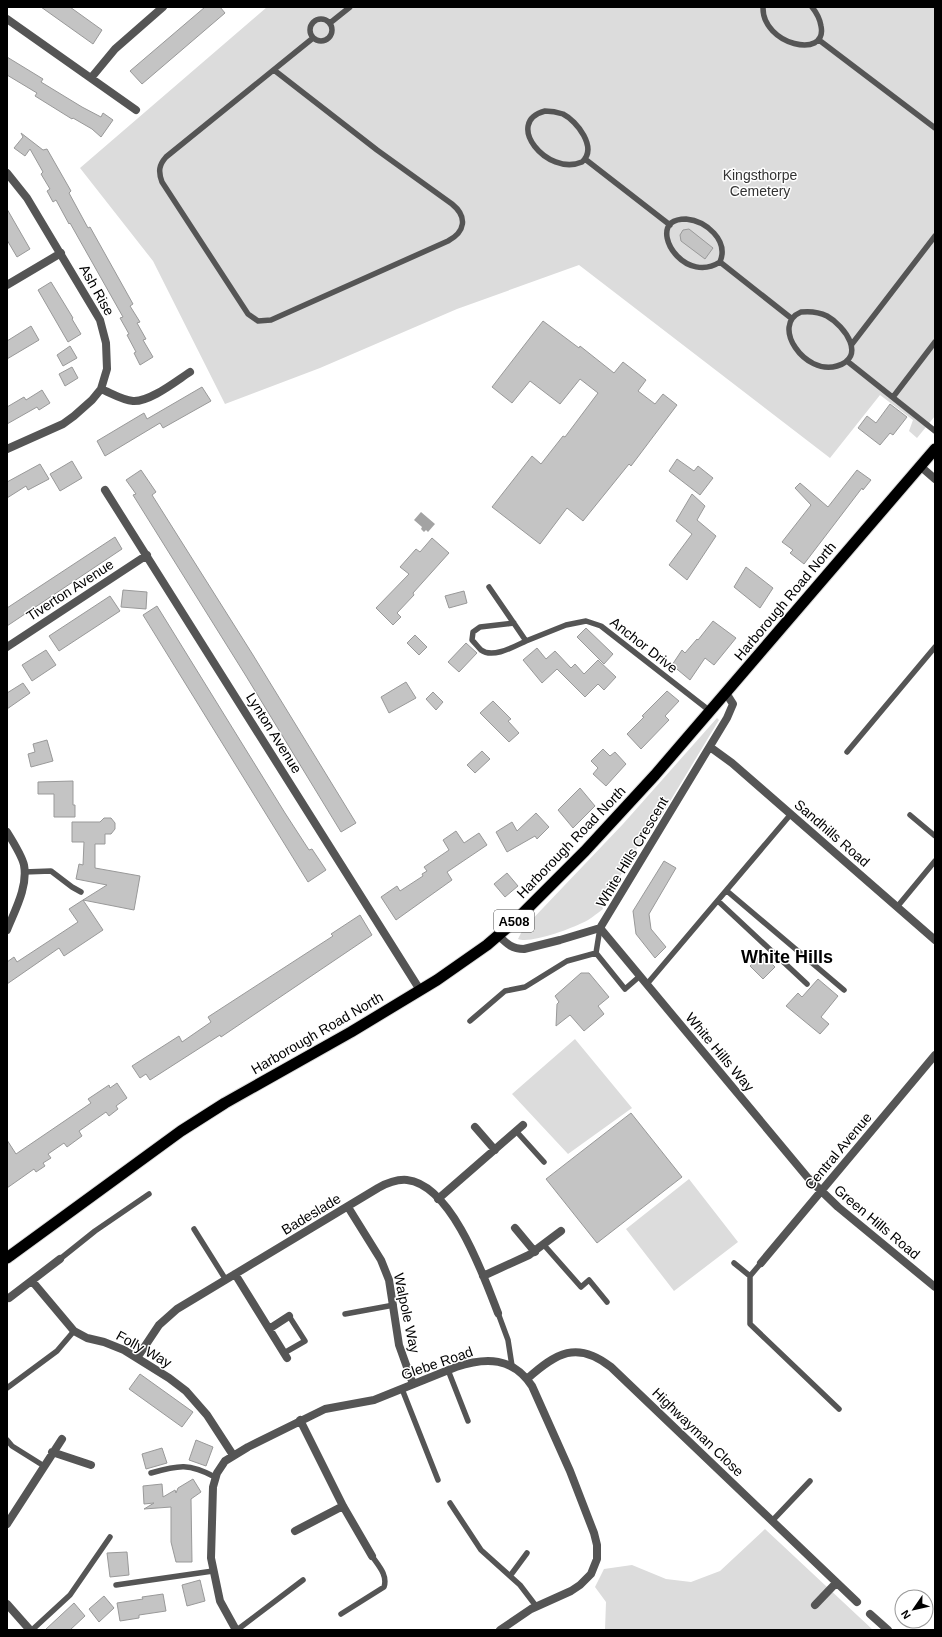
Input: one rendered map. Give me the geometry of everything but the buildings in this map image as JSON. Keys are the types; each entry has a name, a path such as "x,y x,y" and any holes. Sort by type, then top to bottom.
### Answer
{"highway":[{"name":"A508","path":"920,466 935,449"},
{"name":"Harborough Road North","path":"7,1258 194,1122 420,990 452,970 498,935 530,907 585,851 711,712 920,466"}],"street":[{"path":"92,78 115,49 163,7"},
{"path":"7,19 136,110"},
{"name":"Ash Rise","path":"7,173 27,198 100,320 106,343 107,369 101,389 83,409 63,424 7,449"},
{"path":"7,285 61,253"},
{"path":"101,389 122,399 133,401 142,400 190,372"},
{"path":"920,466 935,479"},
{"name":"Lynton Avenue","path":"105,490 420,990"},
{"name":"Tiverton Avenue","path":"7,647 146,555"},
{"name":"White Hills Crescent","path":"498,935 509,946 524,949 600,928 710,747 732,707 731,699 726,693"},
{"name":"Sandhills Road","path":"710,747 732,763 935,940"},
{"path":"7,832 24,864 24,886 7,930"},
{"name":"White Hills Way","path":"600,928 821,1192"},
{"name":"Central Avenue","path":"761,1263 935,1056"},
{"path":"438,1199 523,1125"},
{"path":"475,1127 495,1150"},
{"name":"Badeslade","path":"137,1358 154,1331 166,1318 183,1306 378,1188 396,1181 408,1180 419,1184 438,1199 464,1234 498,1313"},
{"name":"Green Hills Road","path":"821,1192 935,1287"},
{"name":"Walpole Way","path":"348,1207 381,1260 389,1280 400,1345 413,1384"},
{"path":"515,1228 535,1252"},
{"path":"483,1276 513,1264 535,1252 561,1231"},
{"path":"8,1299 60,1259"},
{"path":"236,1274 285,1356"},
{"name":"Folly Way","path":"32,1281 74,1331 87,1338 116,1347 137,1358 178,1384 198,1403 233,1455"},
{"path":"269,1329 290,1316"},
{"name":"Highwayman Close","path":"527,1379 549,1360 561,1355 581,1353 588,1354 602,1360 617,1372 857,1602"},
{"name":"Glebe Road","path":"236,1630 220,1601 213,1571 211,1552 212,1498 215,1478 222,1466 233,1455 300,1420 333,1407 374,1400 469,1362 493,1361 512,1366 527,1379 536,1394 584,1506 594,1533 598,1552 593,1569 584,1582 571,1591 536,1606 500,1630"},
{"path":"300,1420 343,1506 372,1556"},
{"path":"7,1524 52,1452 62,1439"},
{"path":"52,1452 90,1465"},
{"path":"295,1531 343,1506"},
{"path":"815,1605 836,1583"},
{"path":"7,1604 31,1630"},
{"path":"870,1614 888,1630"}],"lane":[{"path":"330,23 350,7"},
{"path":"763,7 764,16 771,30 783,39 800,45 808,45 819,40 822,34 821,24 812,7"},
{"path":"319,19 327,20 333,29 329,39 319,41 313,38 310,30 313,23 319,19"},
{"path":"274,70 377,150 452,204 460,212 463,222 460,233 448,241 271,320 258,321 248,314 162,182 159,169 161,162 166,157 313,38"},
{"path":"819,40 935,128"},
{"path":"550,111 563,114 574,121 584,135 587,146 585,159 579,163 571,165 554,162 544,156 535,148 529,136 528,128 531,119 538,113 550,111"},
{"path":"585,159 670,225"},
{"path":"686,219 696,221 708,228 719,239 722,246 723,252 720,262 708,268 695,268 682,260 676,255 670,245 667,233 670,225 676,220 686,219"},
{"path":"852,344 845,331 828,316 816,312 805,312 795,314 791,318 790,340 797,351 812,364 824,368 837,366 847,361 850,356 852,344 935,236"},
{"path":"720,262 791,318"},
{"path":"893,397 935,342"},
{"path":"847,361 935,431"},
{"path":"489,587 526,641"},
{"name":"Anchor Drive","path":"514,623 480,627 473,632 472,640 481,650 493,653 566,625 586,621 600,626 711,712"},
{"path":"847,752 935,646"},
{"path":"647,984 727,892 791,814"},
{"path":"910,815 935,836"},
{"path":"897,907 935,861"},
{"path":"24,872 51,871 81,892"},
{"path":"727,892 844,990"},
{"path":"718,901 807,984"},
{"path":"600,928 596,953 625,989 640,976"},
{"path":"470,1021 505,991 525,987 567,961 596,953"},
{"path":"516,1131 544,1162"},
{"path":"60,1259 95,1231 149,1194"},
{"path":"194,1229 226,1280"},
{"path":"544,1245 581,1287 589,1280 607,1302"},
{"path":"761,1263 750,1276 750,1324 840,1409"},
{"path":"734,1264 750,1276"},
{"path":"346,1314 394,1306"},
{"path":"498,1313 508,1340 512,1366"},
{"path":"285,1356 304,1341 290,1316"},
{"path":"7,1388 57,1351 74,1331"},
{"path":"448,1370 468,1421"},
{"path":"402,1389 438,1480"},
{"path":"7,1440 12,1446 44,1466"},
{"path":"151,1473 168,1468 186,1466 196,1468 215,1478"},
{"path":"772,1521 810,1481"},
{"path":"450,1503 481,1550 520,1585 536,1606"},
{"path":"31,1630 70,1595 110,1537"},
{"path":"510,1576 527,1553"},
{"path":"341,1614 384,1587 386,1582 385,1576 372,1556"},
{"path":"116,1585 213,1571"},
{"path":"236,1630 303,1580"}],"green space":[{"name":"Kingsthorpe Cemetery","path":"267,7 935,7 935,416 917,438 909,431 913,420 880,395 830,458 579,265 457,309 320,368 225,404 153,261 80,168"},
{"path":"717,718 719,720 660,818 653,822 602,906 603,909 585,922 560,932 540,938 524,940 518,939 523,929 623,824"},
{"path":"575,1039 632,1108 568,1154 512,1094"},
{"path":"689,1179 738,1242 674,1291 626,1229"},
{"path":"765,1529 873,1630 605,1630 606,1602 595,1587 604,1569 632,1565 666,1579 691,1582 720,1571"}],"shaded area":[{"path":"421,512 435,524 428,532 426,530 424,532 421,529 422,527 414,520"}],"district":[{"name":"White Hills","path":"787,957"}]}
